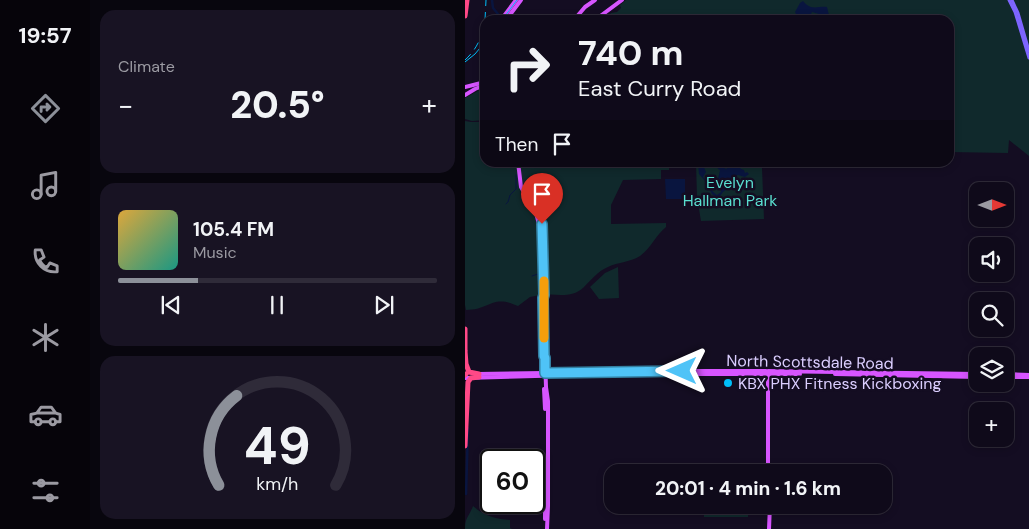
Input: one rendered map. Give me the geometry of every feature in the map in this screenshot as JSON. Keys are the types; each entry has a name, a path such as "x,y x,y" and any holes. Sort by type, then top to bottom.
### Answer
{"highway":[{"path":"465,16 467,0"},
{"path":"465,329 465,376 467,390"},
{"path":"466,364 469,373 479,376"},
{"path":"465,446 469,380 479,376"}],"main road":[{"path":"505,15 516,0"},
{"path":"510,15 521,0"},
{"path":"578,15 595,0"},
{"path":"602,15 622,0"},
{"path":"1011,0 1017,10 1029,52"},
{"path":"1011,0 1029,58"},
{"path":"465,87 480,84"},
{"path":"465,95 480,86"},
{"path":"520,167 525,189 538,212 542,224 546,529"},
{"name":"North Scottsdale Road","path":"465,376 643,373 650,371 969,375"},
{"path":"769,372 769,464"},
{"name":"North Scottsdale Road","path":"488,376 500,374 551,376 620,373"},
{"path":"544,375 548,401"},
{"path":"546,529 548,378 551,376"},
{"path":"1014,376 1029,376"},
{"path":"769,514 769,529"}],"green space":[{"path":"626,0 1029,0 1029,156 1009,140 1008,153 954,152 954,15 609,15 617,12 621,8 620,5"},
{"path":"480,90 480,120 465,119 465,98"},
{"path":"465,121 480,122 480,167 669,167 669,170 661,170 661,179 623,180 611,205 611,224 666,223 666,227 640,256 604,269 579,291 574,293 563,295 540,294 530,297 518,306 496,302 481,308 466,310"},
{"name":"Evelyn Hallman Park","path":"696,167 762,168 764,219 701,221 697,197"},
{"path":"618,267 619,298 599,299 590,287 605,273"},
{"path":"473,506 480,511 480,514 510,520 510,528 512,529 465,529 466,519"},
{"path":"704,514 748,514 748,517 704,517"}],"water":[{"path":"803,1 811,7 827,7 829,15 812,12 812,15 798,15 795,12"},
{"path":"698,167 704,167 706,172 703,177 717,195 721,192 718,179 720,170 718,167 726,169 729,167 740,167 745,173 749,174 745,177 736,176 730,187 717,197 712,194 706,182 699,174"},
{"path":"665,179 685,179 685,199 666,199"}],"waterway":[{"path":"492,0 493,8 498,14"},
{"path":"506,204 510,195 516,189 516,175"},
{"path":"532,276 538,274"},
{"path":"466,494 468,428"}],"tram line":[{"path":"506,15 517,0"},
{"path":"465,62 480,48"}],"railway":[{"path":"485,15 486,0"},
{"path":"465,60 473,52 480,37"}],"slow traffic":[{"path":"544,281 544,338"}],"place":[{"name":"KBX PHX Fitness Kickboxing","path":"728,383"}],"route":[{"path":"542,224 545,373 682,371"}]}
